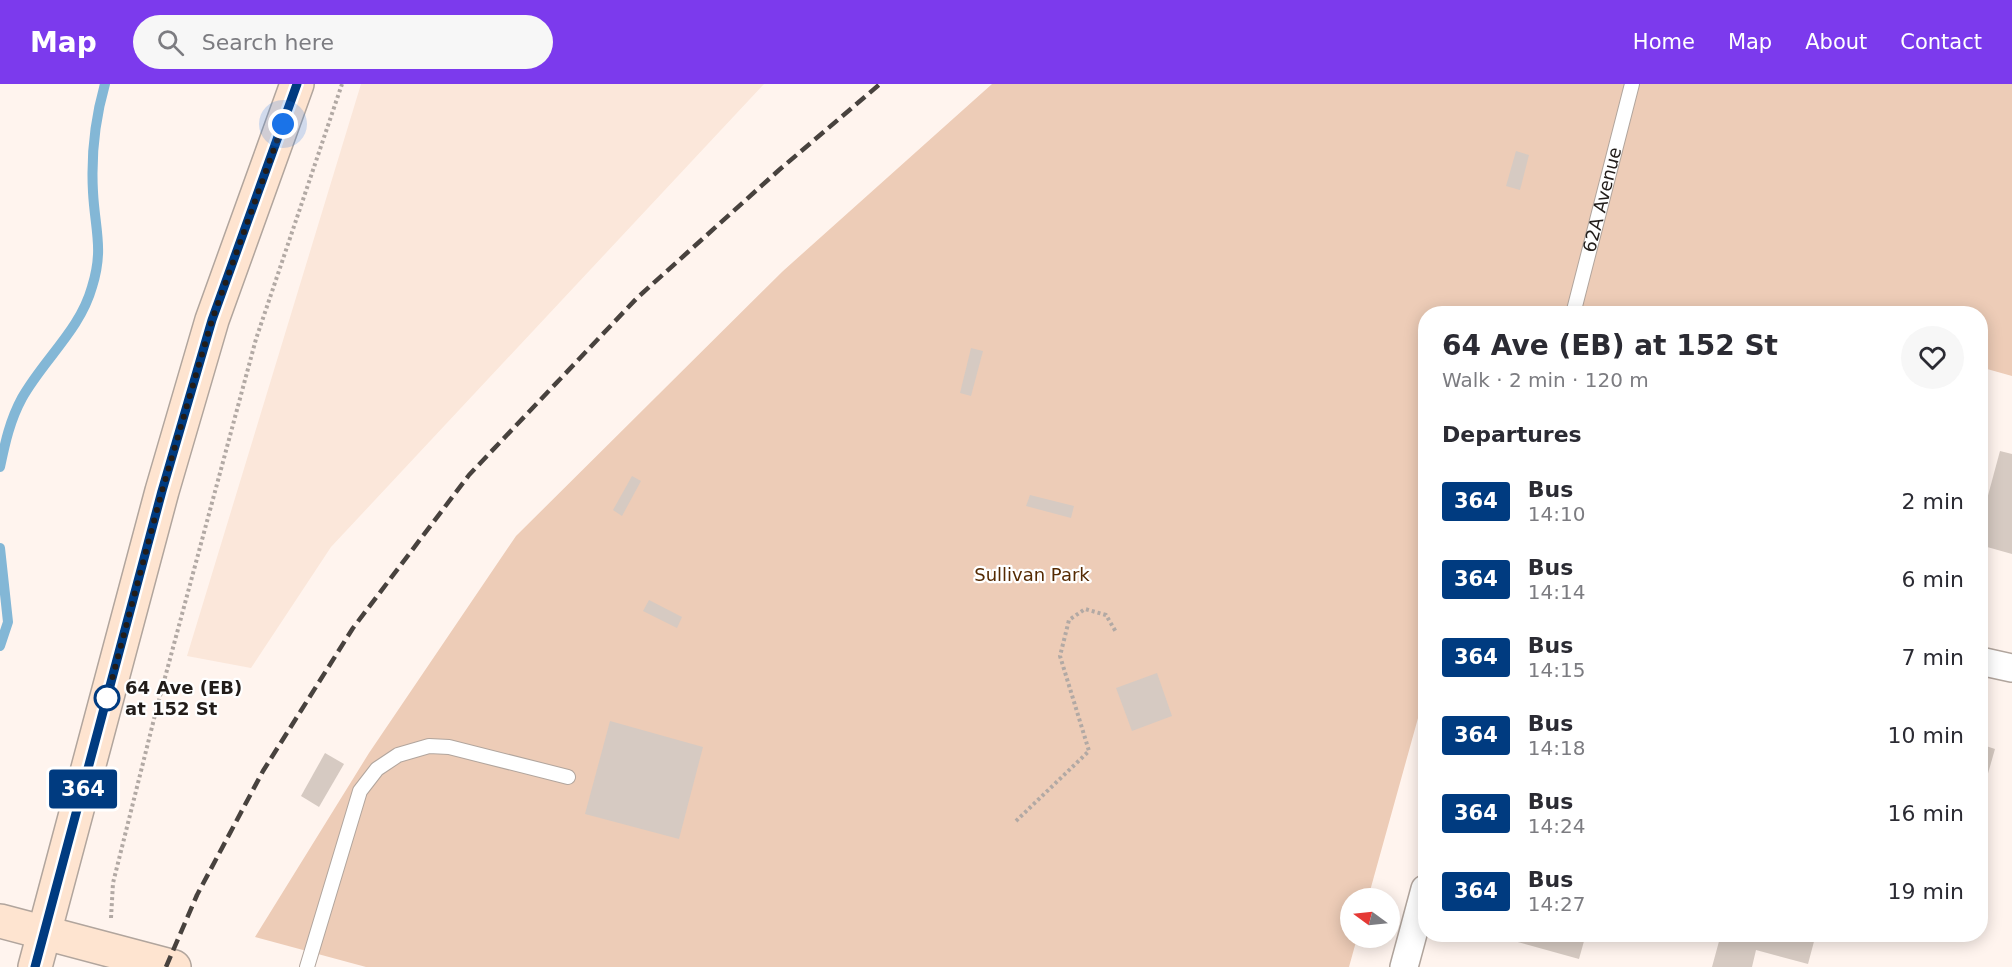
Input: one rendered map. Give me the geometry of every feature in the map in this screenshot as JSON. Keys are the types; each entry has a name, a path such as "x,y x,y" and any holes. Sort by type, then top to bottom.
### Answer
{"main road":[{"path":"35,967 162,491 212,320 297,84"},
{"path":"0,921 174,967"}],"street":[{"path":"1988,663 2012,668"},
{"path":"1404,967 1418,915"}],"lane":[{"name":"62A Avenue","path":"1575,306 1632,84"},
{"path":"307,967 360,791 377,769 398,755 429,746 449,747 568,777"}],"path":[{"path":"112,914 113,883 159,700 256,339 342,84"},
{"path":"1016,821 1089,751 1060,656 1069,620 1085,609 1106,615 1116,632"}],"shaded area":[{"path":"361,84 764,84 331,547 251,668 187,656"}],"green space":[{"name":"Sullivan Park","path":"992,84 2012,84 2012,376 1988,369 1988,306 1418,306 1418,718 1371,888 1340,888 1340,948 1354,948 1349,967 366,967 255,937 369,753 516,536 783,271"}],"building":[{"path":"1516,151 1529,155 1520,190 1506,186"},
{"path":"971,348 983,351 971,396 960,393"},
{"path":"2000,451 2012,454 2012,554 1988,547 1988,495"},
{"path":"632,476 641,481 622,516 613,510"},
{"path":"1030,495 1074,506 1071,518 1026,506"},
{"path":"649,600 682,617 677,628 643,611"},
{"path":"1157,673 1172,716 1132,731 1116,688"},
{"path":"610,721 703,747 679,839 585,814"},
{"path":"1988,747 1995,749 1988,774"},
{"path":"325,753 344,764 319,807 301,796"},
{"path":"1517,942 1584,942 1579,959"},
{"path":"1719,942 1814,942 1808,964 1756,950 1752,967 1712,967"}],"waterway":[{"path":"0,467 11,423 18,406 79,317 96,274 98,240 93,192 93,151 96,124 105,84"},
{"path":"0,548 8,622 0,646"}],"railway":[{"path":"166,967 197,895 263,771 353,628 469,475 637,298 779,170 880,84"}],"bus line":[{"name":"364","path":"35,967 162,491 212,320 297,84"}],"place":[{"name":"64 Ave (EB) at 152 St","path":"107,698"}],"route":[{"path":"107,698 162,491 212,320 283,124"}]}
